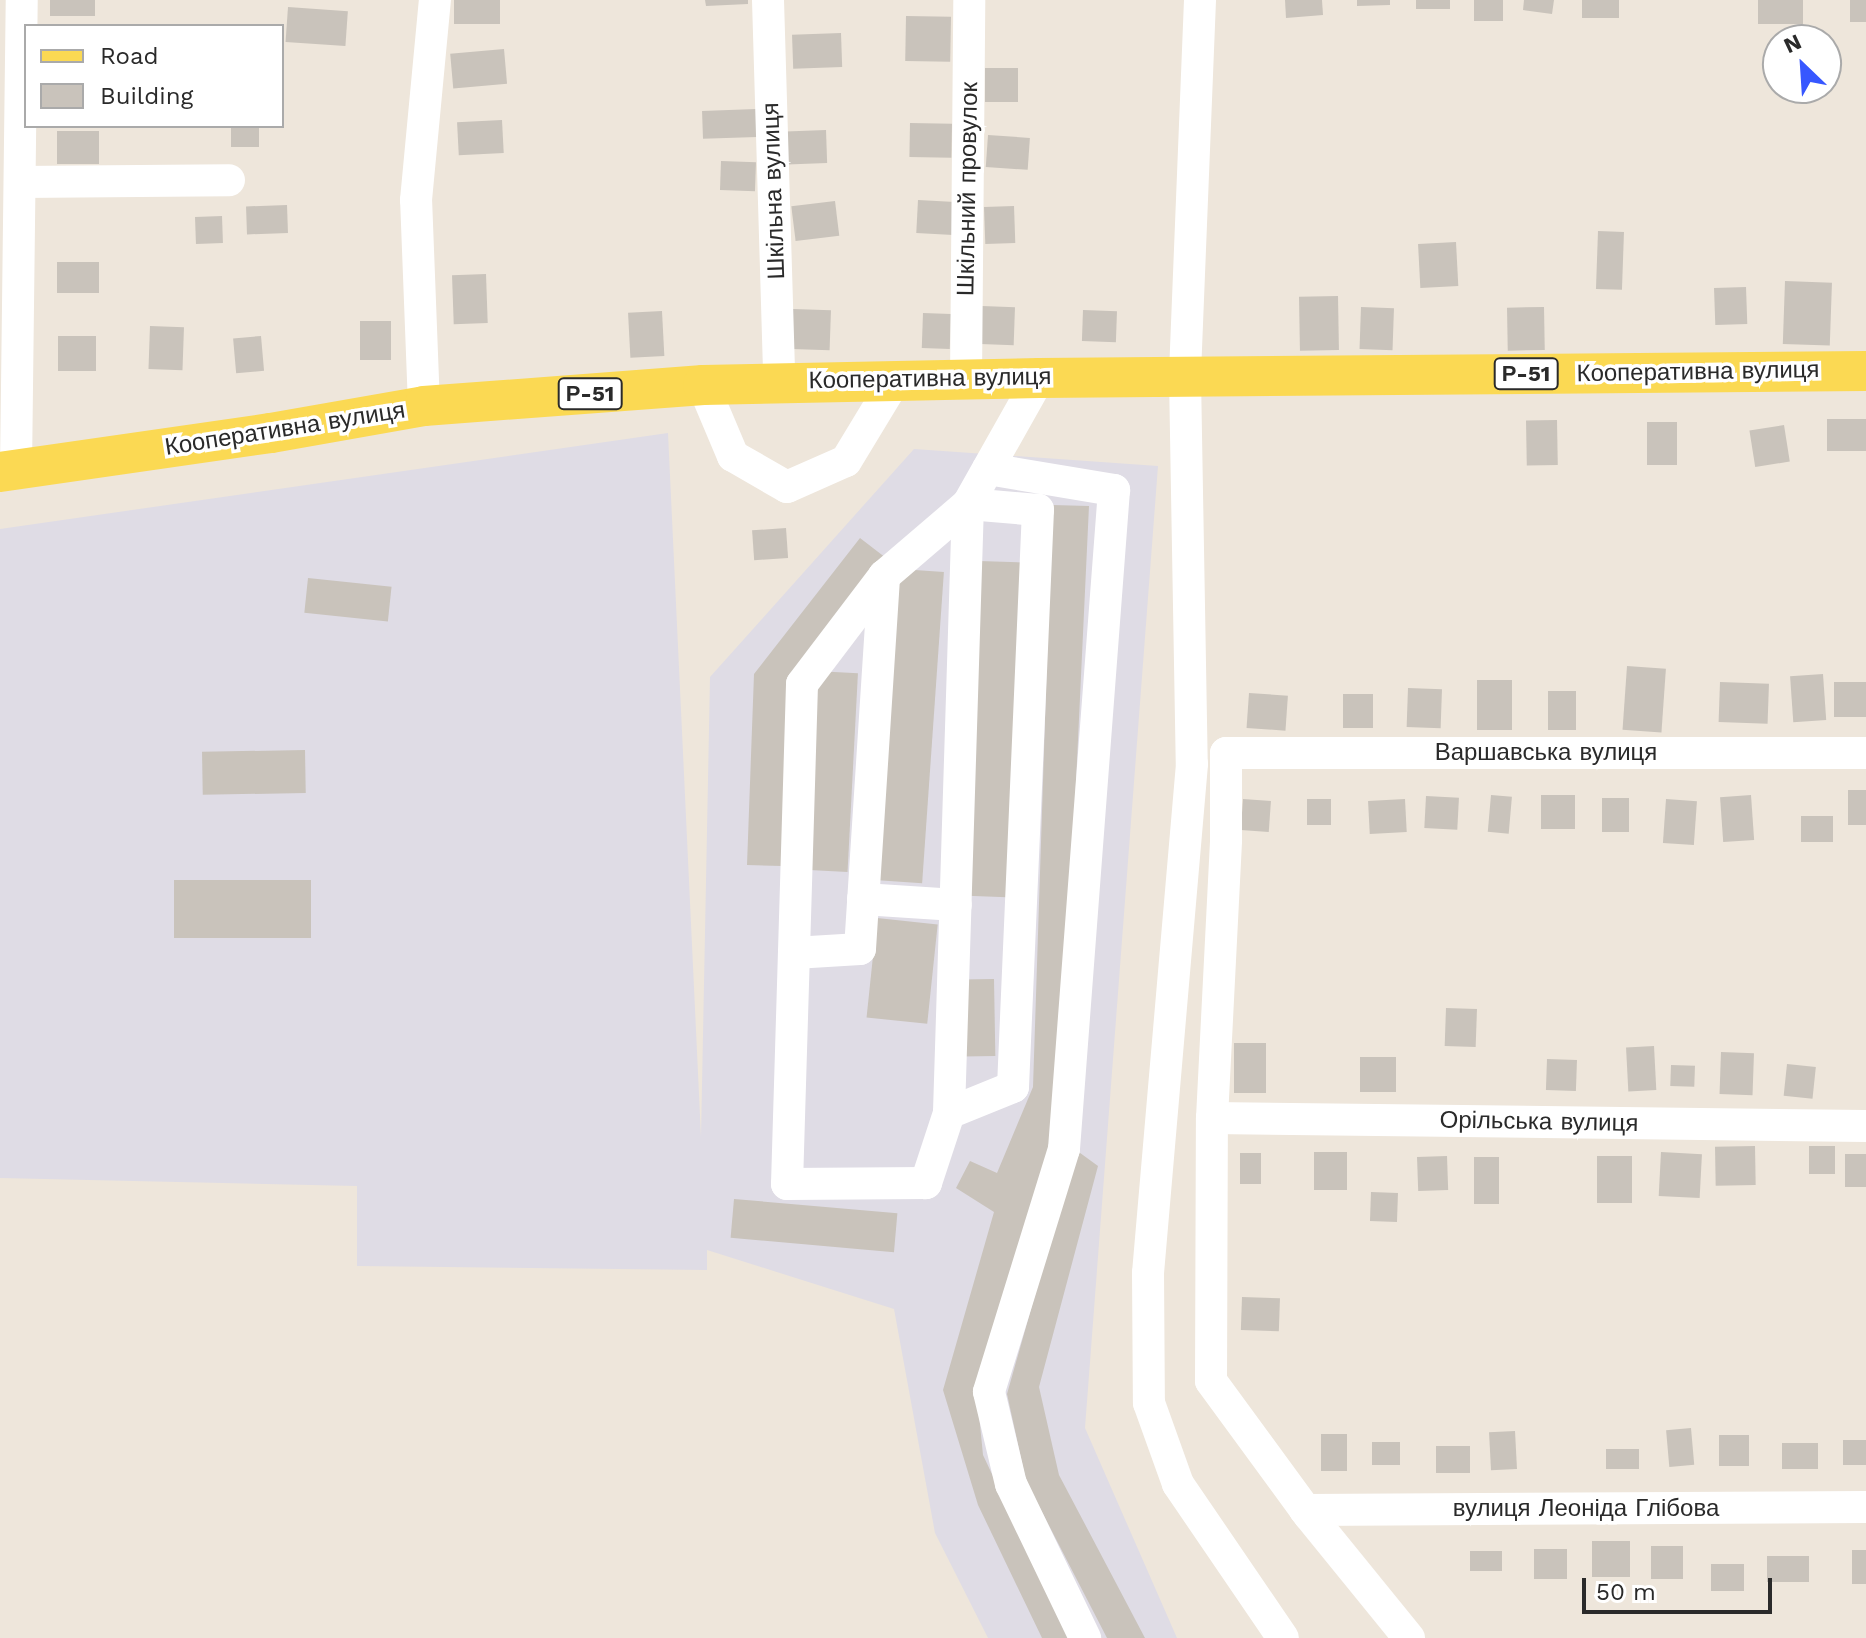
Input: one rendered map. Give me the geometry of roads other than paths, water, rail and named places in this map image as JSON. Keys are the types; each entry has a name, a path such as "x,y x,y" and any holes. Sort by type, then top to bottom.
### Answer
{"main road":[{"name":"Кооперативна вулиця","path":"8,471 271,433 424,406 703,385 779,381 1866,371"}],"street":[{"path":"8,471 20,182 22,0"},
{"path":"424,406 416,200 435,0"},
{"name":"Шкільна вулиця","path":"768,0 779,381"},
{"name":"Шкільний провулок","path":"966,379 969,0"},
{"path":"1200,0 1185,377 1192,764 1148,1273 1149,1403 1178,1484 1283,1638"},
{"path":"20,182 229,180"},
{"path":"968,504 949,1113 926,1183 787,1184 802,684 884,576 968,504 1039,378"},
{"path":"703,385 733,456 787,487 846,461 895,380"},
{"path":"988,469 1114,490 1064,1149 989,1392 1011,1484 1085,1638"},
{"path":"949,1113 1013,1087 1038,510 968,504"},
{"path":"794,953 860,949 884,576"},
{"name":"Варшавська вулиця","path":"1212,1118 1226,840 1226,753 1866,753"},
{"path":"863,899 956,905"},
{"path":"1212,1118 1211,1381 1305,1510 1409,1638"},
{"name":"Орільська вулиця","path":"1212,1118 1866,1126"},
{"name":"вулиця Леоніда Глібова","path":"1305,1510 1866,1507"}]}
